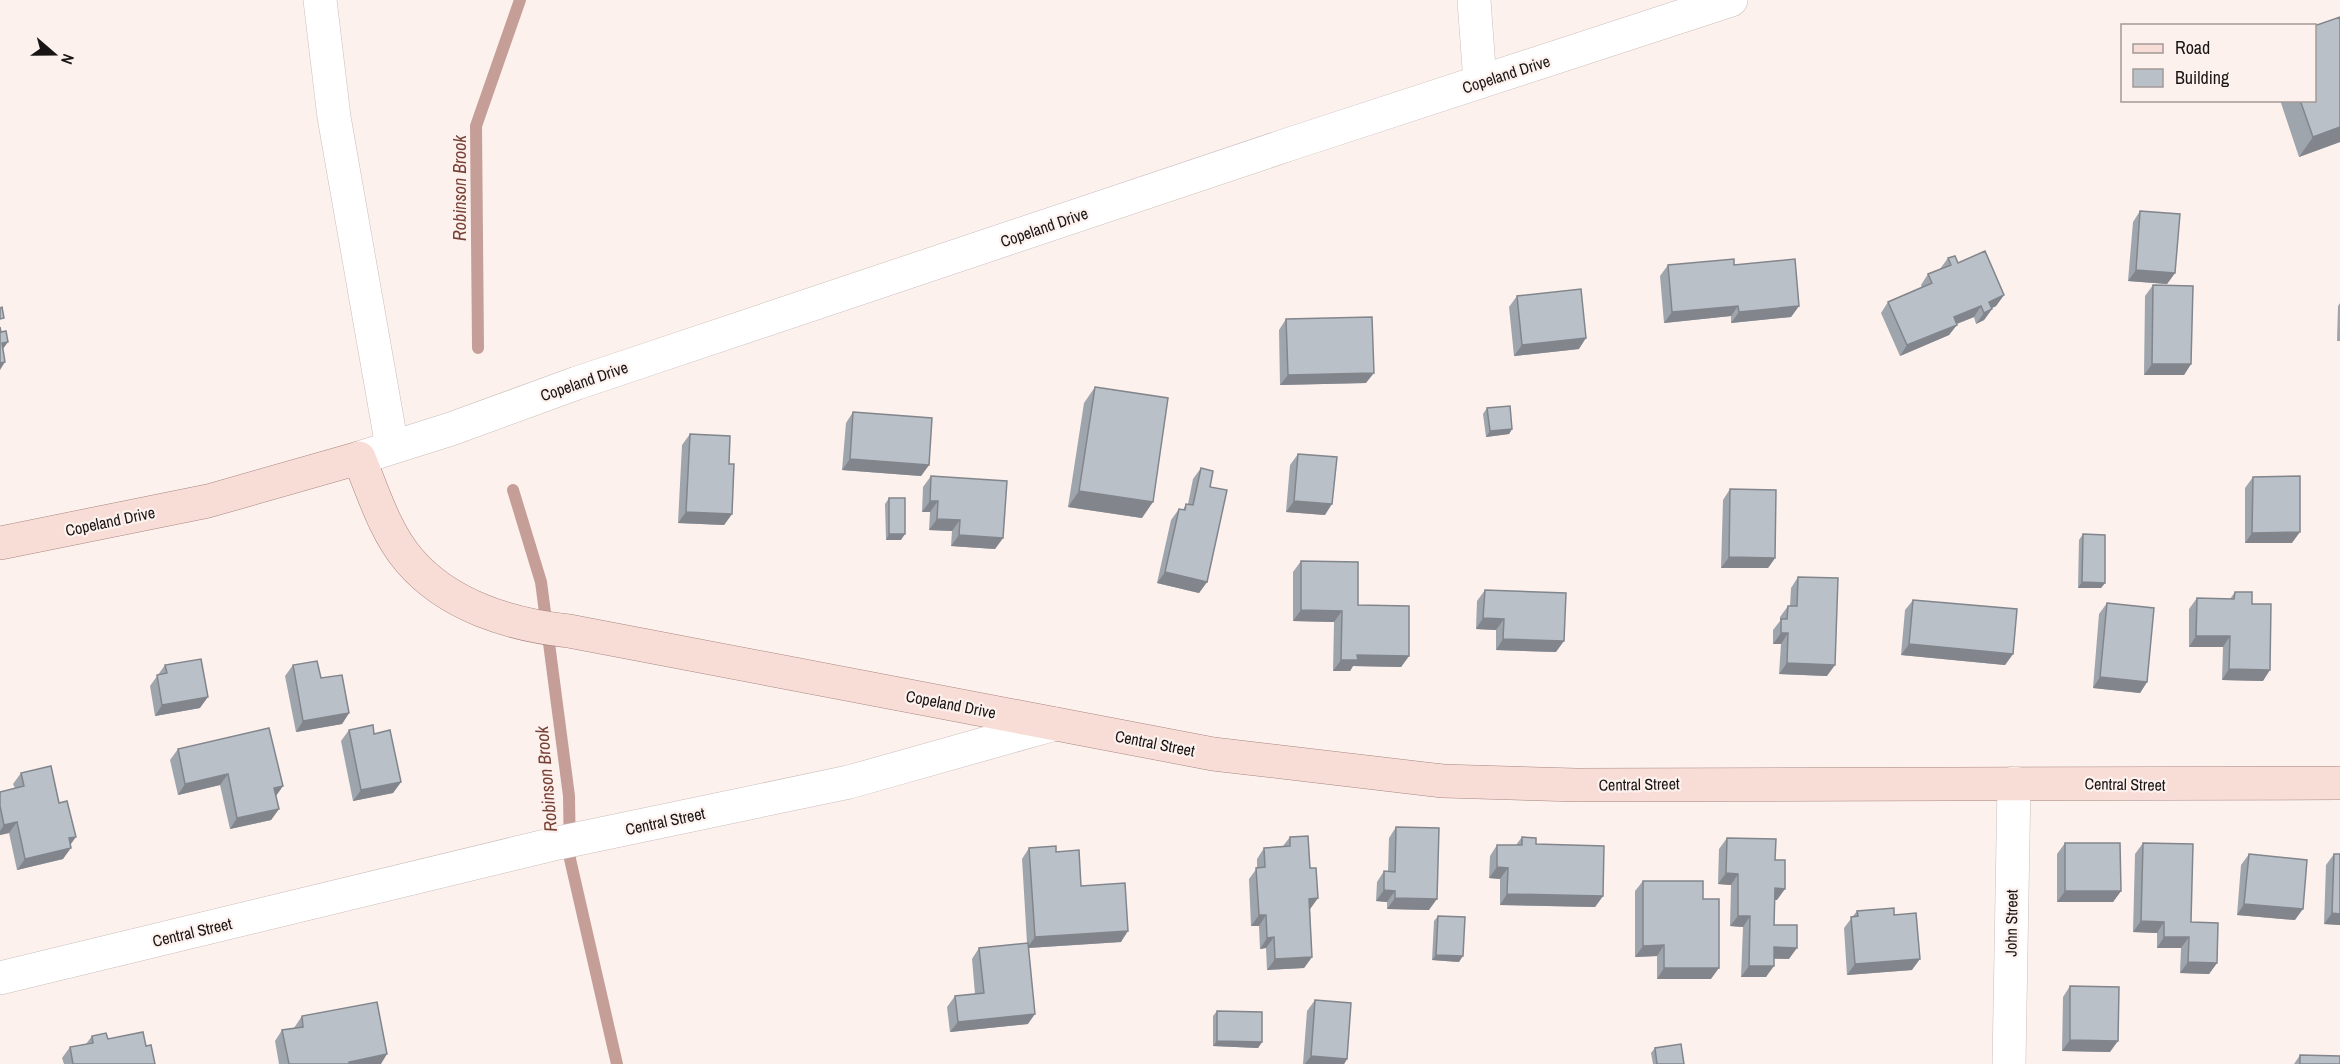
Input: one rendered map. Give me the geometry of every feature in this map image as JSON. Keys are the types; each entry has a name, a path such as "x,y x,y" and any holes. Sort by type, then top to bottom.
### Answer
{"main road":[{"name":"Copeland Drive","path":"0,543 208,501 359,458 384,519 409,560 439,588 500,618 553,630 1055,724"},
{"name":"Central Street","path":"1055,724 1213,754 1443,781 1576,785 2340,783"}],"street":[{"path":"320,0 334,117 392,447"},
{"path":"1474,0 1480,82"},
{"name":"Copeland Drive","path":"359,458 451,429 577,383 1731,0"},
{"name":"Central Street","path":"0,978 572,840 849,782 1055,724"},
{"name":"John Street","path":"2009,1064 2014,783"}],"building":[{"path":"2340,17 2340,127 2313,137 2301,102 2316,102 2316,25"},
{"path":"2140,211 2180,214 2175,273 2136,270"},
{"path":"1985,251 2004,295 1989,302 1992,309 1984,313 1981,306 1954,317 1957,325 1907,345 1888,302 1932,283 1928,274 1951,265 1948,258 1955,256 1958,263"},
{"path":"1734,259 1734,265 1795,259 1799,306 1739,312 1738,306 1672,312 1668,265"},
{"path":"2153,285 2193,286 2191,364 2152,364"},
{"path":"1581,289 1586,338 1522,345 1517,296"},
{"path":"2,307 4,318 0,319 0,308"},
{"path":"1372,317 1374,373 1288,375 1286,319"},
{"path":"0,327 1,332 6,331 8,342 2,343 5,362 0,363"},
{"path":"1095,387 1168,398 1153,502 1079,491"},
{"path":"1510,406 1512,429 1490,431 1487,408"},
{"path":"853,412 932,418 929,465 850,459"},
{"path":"690,434 730,436 729,464 734,464 732,514 686,512"},
{"path":"1298,454 1337,457 1332,504 1294,501"},
{"path":"1201,468 1213,471 1210,487 1227,490 1207,582 1165,572 1179,509 1185,510 1186,504 1193,505"},
{"path":"931,476 1007,481 1003,538 959,535 960,520 937,519 938,501 930,501"},
{"path":"2300,476 2300,532 2252,533 2253,477"},
{"path":"1730,489 1776,490 1775,558 1729,557"},
{"path":"889,498 905,498 905,534 889,534"},
{"path":"2083,534 2105,535 2105,583 2082,582"},
{"path":"1301,561 1358,562 1358,605 1409,606 1409,656 1357,655 1358,660 1341,660 1342,611 1301,610"},
{"path":"1798,577 1838,578 1835,665 1787,663 1788,633 1781,633 1781,619 1787,619 1788,606 1797,606"},
{"path":"1485,590 1566,593 1564,641 1503,639 1504,619 1483,618"},
{"path":"2235,592 2252,592 2252,604 2271,604 2270,670 2229,669 2230,636 2196,636 2197,598 2234,599"},
{"path":"1913,600 2017,609 2013,654 1909,644"},
{"path":"2107,603 2154,608 2147,682 2100,677"},
{"path":"201,659 208,697 162,705 157,675 167,673 165,665"},
{"path":"317,661 321,678 342,675 349,713 303,721 293,665"},
{"path":"373,725 374,734 390,730 401,782 361,790 349,730"},
{"path":"269,728 283,786 274,788 279,809 237,818 228,774 185,784 178,749"},
{"path":"51,766 59,803 67,801 76,837 69,838 71,848 25,859 17,822 4,825 0,792 24,786 21,773"},
{"path":"1396,827 1439,828 1437,899 1395,898 1395,891 1384,890 1384,871 1395,872"},
{"path":"1308,836 1310,868 1316,868 1318,898 1309,899 1312,957 1275,959 1274,937 1267,938 1266,915 1259,915 1256,868 1265,867 1264,848 1290,846 1290,837"},
{"path":"1522,837 1536,838 1536,844 1604,846 1603,896 1507,894 1508,868 1497,867 1497,845 1522,845"},
{"path":"1727,838 1776,839 1775,860 1785,860 1785,889 1775,888 1774,925 1797,925 1797,948 1774,947 1774,966 1749,966 1750,916 1738,916 1738,874 1726,873"},
{"path":"2065,843 2120,843 2121,891 2065,891"},
{"path":"2143,843 2193,844 2191,922 2218,923 2217,963 2188,962 2189,937 2164,937 2164,922 2141,921"},
{"path":"1056,846 1056,852 1079,850 1081,886 1125,883 1128,931 1035,937 1029,848"},
{"path":"2249,854 2307,860 2303,909 2244,904"},
{"path":"2334,854 2340,854 2340,914 2332,913"},
{"path":"1643,881 1703,881 1703,899 1719,899 1719,968 1664,968 1664,945 1643,946"},
{"path":"1894,908 1894,915 1916,913 1920,959 1855,964 1851,917 1858,916 1857,911"},
{"path":"1438,916 1465,917 1463,956 1436,955"},
{"path":"1028,943 1035,1014 958,1022 955,996 984,993 979,948"},
{"path":"2070,986 2119,987 2118,1041 2070,1040"},
{"path":"1315,1000 1351,1003 1347,1059 1311,1056"},
{"path":"377,1002 387,1054 349,1062 349,1064 289,1064 282,1030 303,1027 302,1016"},
{"path":"1217,1011 1262,1012 1262,1042 1217,1041"},
{"path":"143,1032 146,1046 151,1045 155,1064 73,1064 70,1047 93,1043 92,1036 106,1033 108,1039"},
{"path":"1681,1044 1684,1064 1657,1064 1655,1048"},
{"path":"2300,1055 2340,1056 2340,1064 2300,1064"}],"waterway":[{"name":"Robinson Brook","path":"478,348 476,126 520,0"},
{"name":"Robinson Brook","path":"513,490 541,582 569,796 570,859 617,1064"}]}
